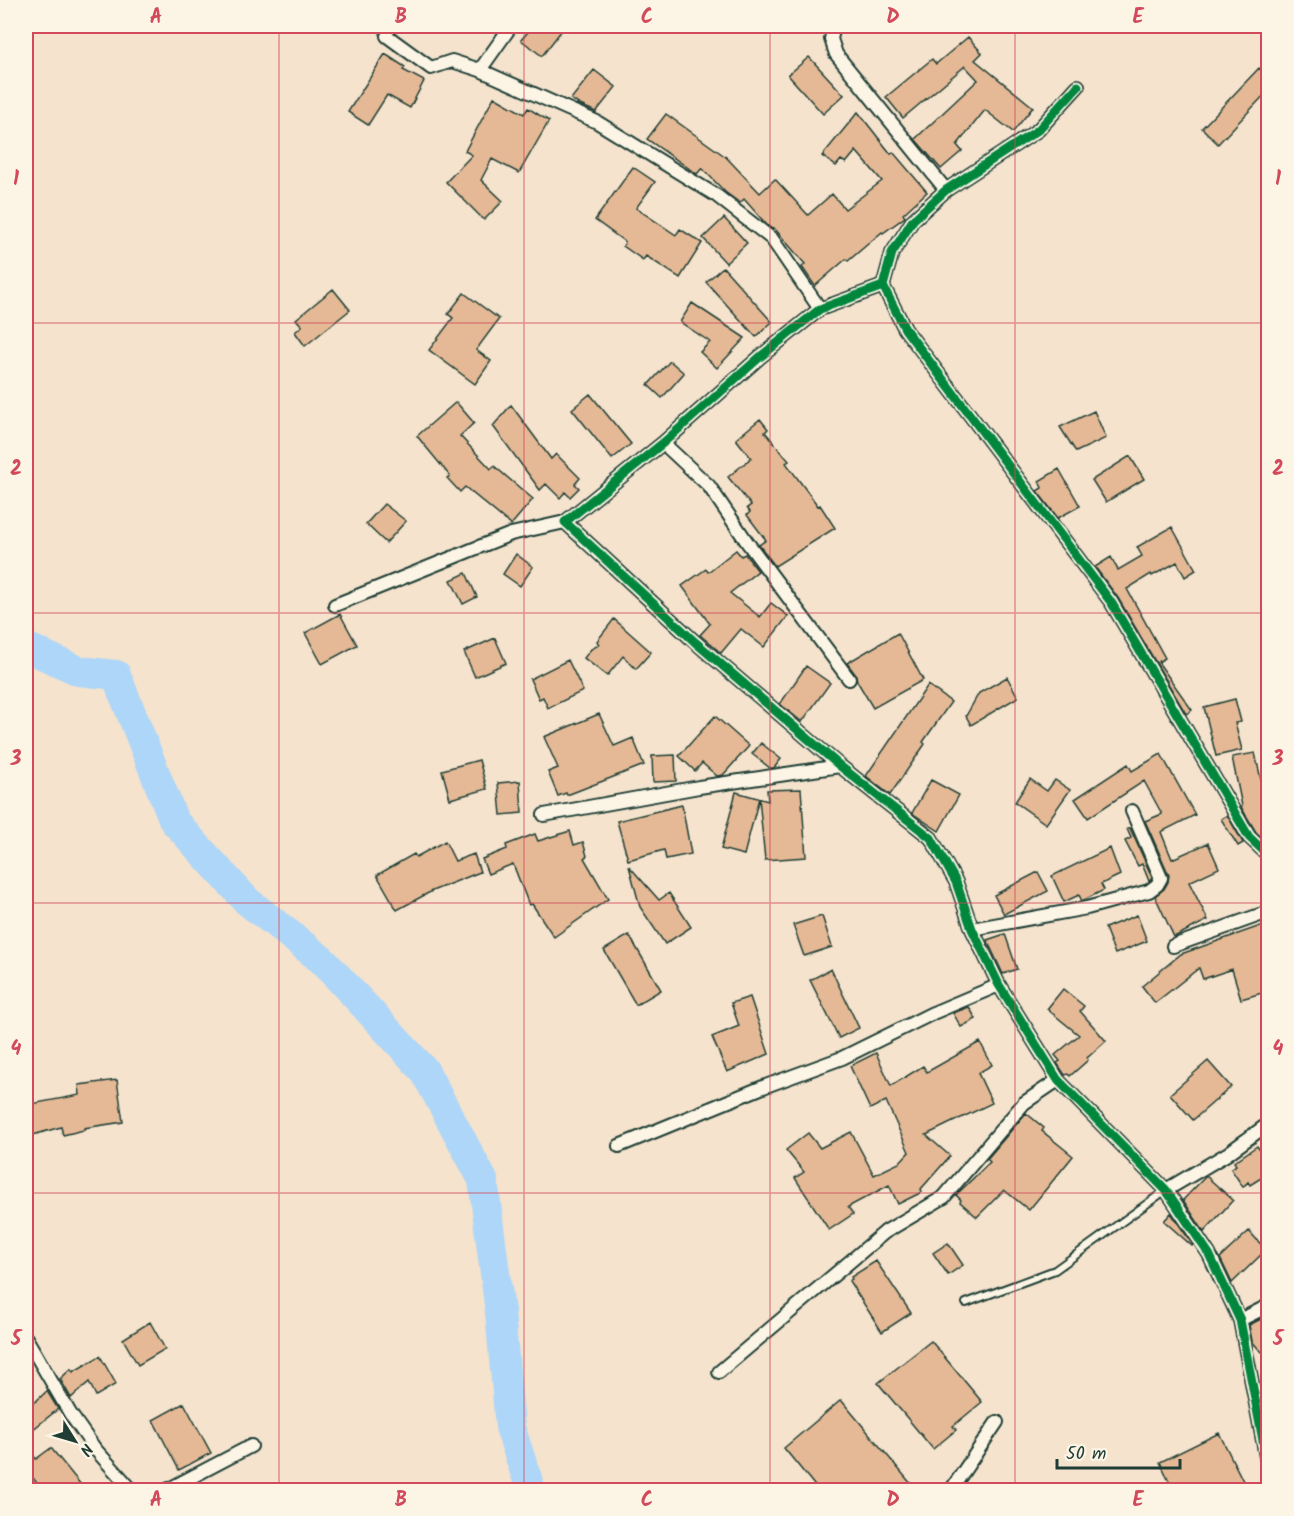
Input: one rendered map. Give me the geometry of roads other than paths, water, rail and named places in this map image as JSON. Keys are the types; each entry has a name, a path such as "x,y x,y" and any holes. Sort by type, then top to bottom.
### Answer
{"street":[{"path":"480,70 511,26"},
{"path":"834,26 831,39 836,54 946,190"},
{"path":"387,36 431,68 452,61 480,70 597,122 717,196 772,239 820,309"},
{"path":"1078,86 1038,130 946,190 913,219 892,253 883,286 905,329 1111,602 1249,837 1269,855"},
{"path":"335,605 511,534 564,522 663,443 760,357 820,309 883,286"},
{"path":"663,443 709,486 747,542 849,679"},
{"path":"564,522 695,642 840,766 931,838 956,882 972,929 999,985 1058,1080 1166,1190 1209,1254 1240,1320 1269,1467"},
{"path":"544,815 699,787 840,766"},
{"path":"972,929 1087,908 1149,891 1157,885 1161,878 1132,811"},
{"path":"1173,946 1269,912"},
{"path":"619,1146 763,1086 842,1058 933,1013 999,985"},
{"path":"719,1372 885,1233 944,1197 1024,1103 1058,1080"},
{"path":"1166,1190 1227,1154 1269,1124"},
{"path":"1240,1320 1269,1306"},
{"path":"26,1338 71,1415 95,1449 132,1491"},
{"path":"951,1491 997,1422"},
{"path":"167,1491 251,1446"}],"lane":[{"path":"966,1303 1055,1270 1166,1190"}],"waterway":[{"path":"26,647 79,671 116,675 174,821 247,901 322,960 424,1070 483,1180 500,1312 510,1427 531,1490"}]}
